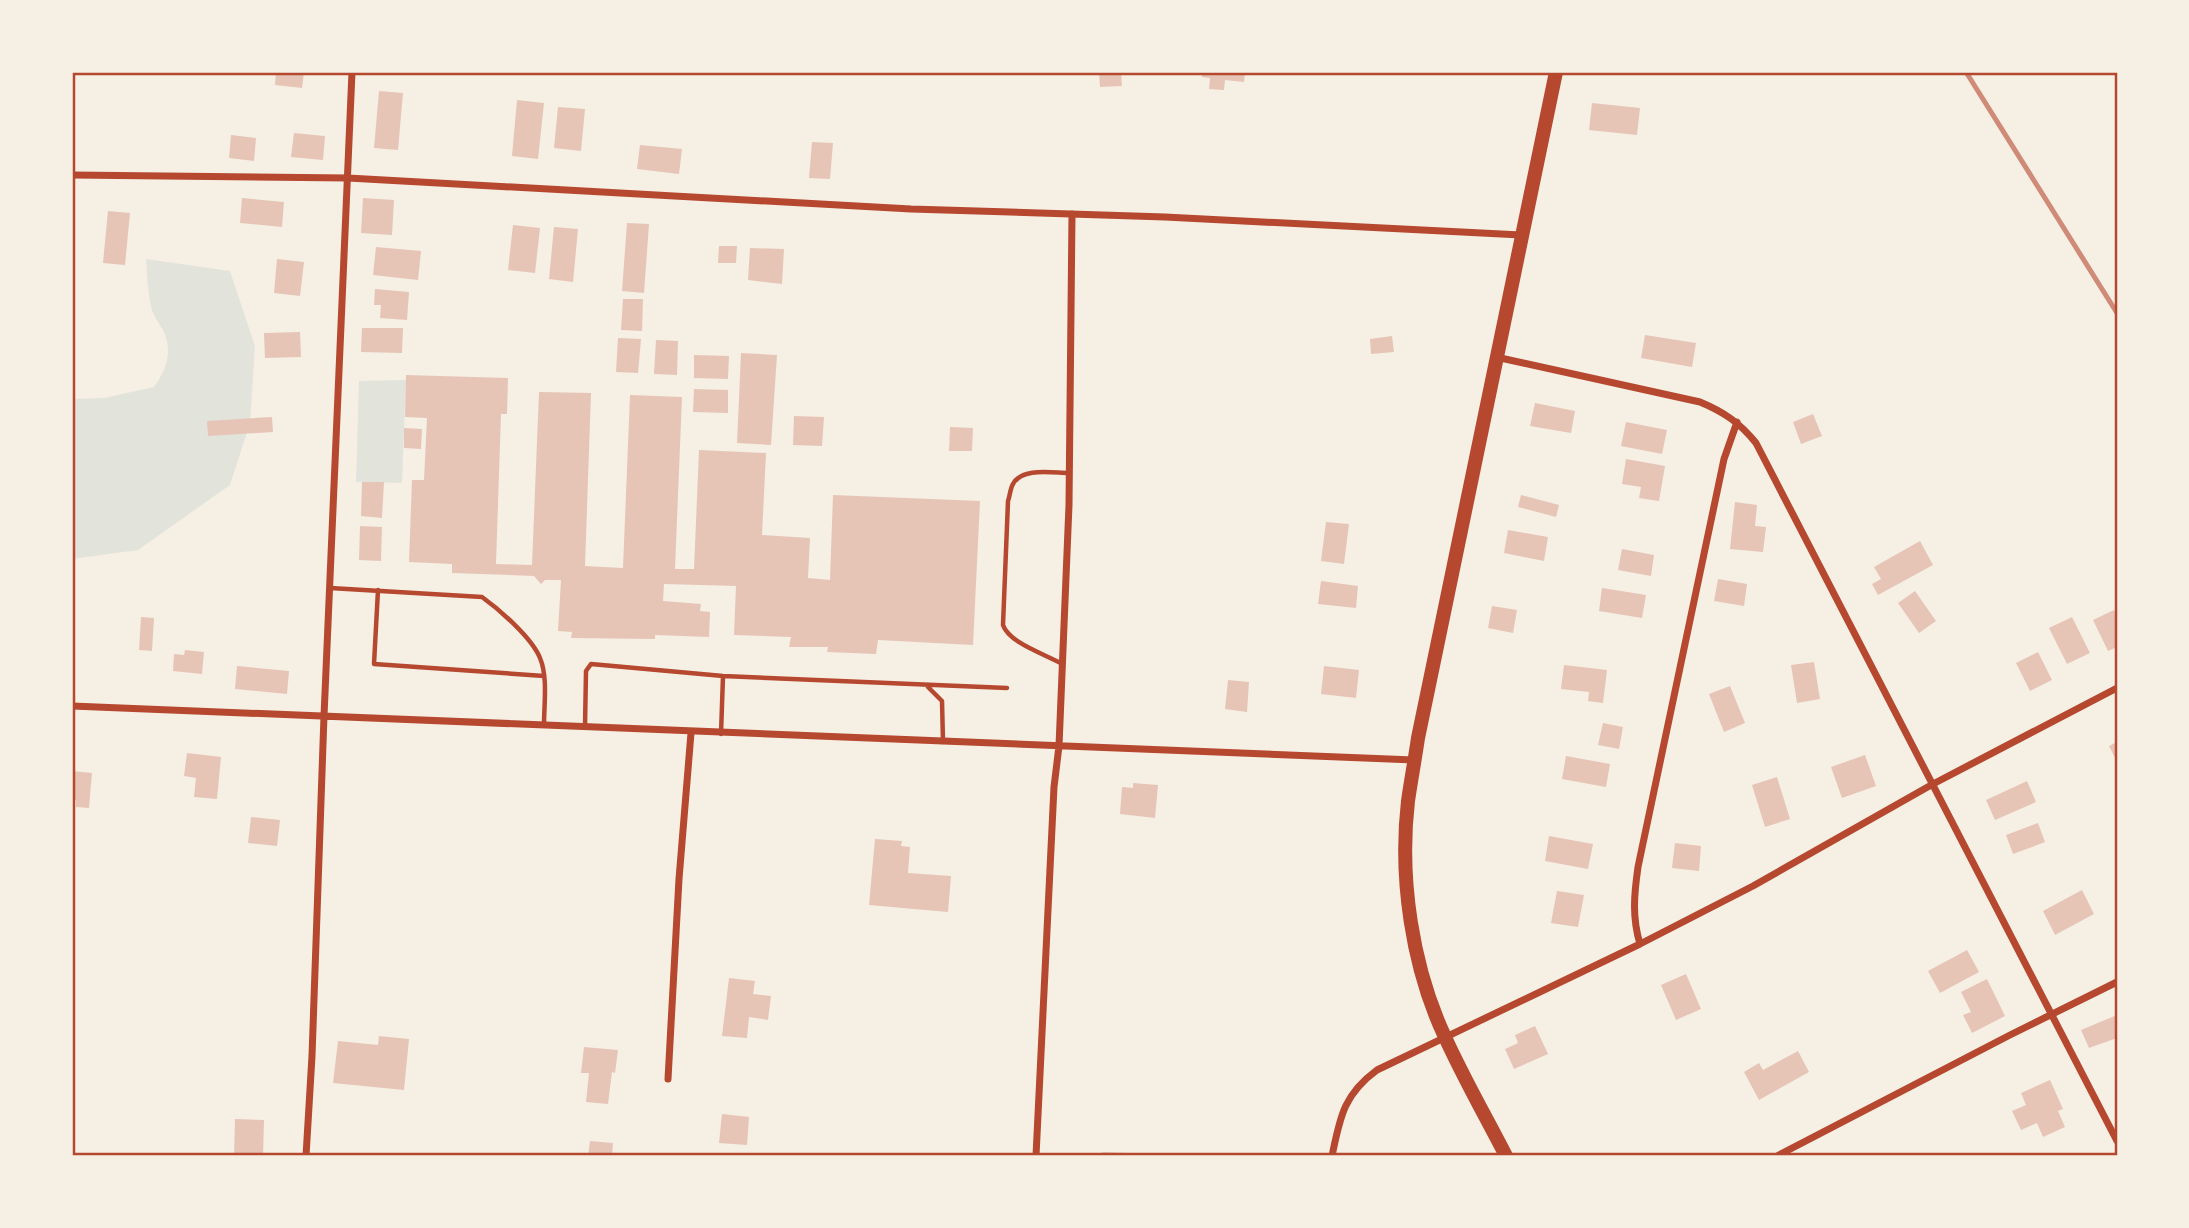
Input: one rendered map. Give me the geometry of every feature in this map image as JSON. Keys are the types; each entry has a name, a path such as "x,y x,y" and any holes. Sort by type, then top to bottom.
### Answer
{"main road":[{"path":"1506,1156 1444,1036 1422,969 1409,898 1407,815 1415,760 1556,72"}],"street":[{"path":"306,1156 352,72"},
{"path":"72,175 348,178 911,209 1437,230 1522,236"},
{"path":"1036,1156 1054,787 1059,746 1069,473 1072,214"},
{"path":"1496,357 1700,402 1724,412 1756,443 2117,1141"},
{"path":"1640,944 1634,925 1633,906 1638,867 1724,459 1737,422"},
{"path":"1332,1156 1342,1109 1362,1081 1377,1070 1640,944 1753,886 1933,784 2117,688"},
{"path":"72,706 691,733 1415,760"},
{"path":"668,1079 679,879 691,733"},
{"path":"1777,1156 2117,982"}],"lane":[{"path":"1062,664 1014,639 1006,633 1003,625 1008,501 1013,483 1031,473 1069,473"},
{"path":"330,588 482,597 496,607 534,647 541,659 544,676 544,726"},
{"path":"378,590 374,664 544,676"},
{"path":"585,728 586,671 591,664 723,676 1007,688"},
{"path":"720,734 723,676"},
{"path":"924,685 931,688 942,701 943,742"}],"shaded area":[{"path":"146,259 230,271 255,346 250,423 230,485 138,550 72,559 72,399 104,398 154,387 167,360 166,338 151,304"},
{"path":"406,380 402,483 356,482 359,381"}],"building":[{"path":"276,72 304,72 302,88 275,85"},
{"path":"1099,72 1121,72 1122,86 1100,87"},
{"path":"1202,72 1245,72 1244,82 1225,80 1224,90 1209,89 1210,78 1202,77"},
{"path":"379,91 403,93 398,150 374,148"},
{"path":"517,100 544,103 538,159 512,156"},
{"path":"1592,103 1640,108 1637,135 1589,130"},
{"path":"558,107 585,109 581,151 554,148"},
{"path":"294,133 325,136 323,160 291,157"},
{"path":"231,135 256,138 254,161 229,158"},
{"path":"812,142 833,143 830,179 809,178"},
{"path":"640,145 682,149 679,174 637,169"},
{"path":"242,198 284,202 282,227 240,223"},
{"path":"363,198 394,200 392,235 361,233"},
{"path":"108,211 130,213 125,265 103,263"},
{"path":"627,223 649,224 644,293 622,291"},
{"path":"513,225 540,228 535,273 508,270"},
{"path":"554,227 578,229 573,282 549,279"},
{"path":"719,246 737,246 736,263 718,263"},
{"path":"376,247 421,251 418,280 373,275"},
{"path":"750,248 784,249 782,284 748,280"},
{"path":"277,259 304,262 300,296 274,293"},
{"path":"375,289 409,292 407,320 380,318 381,305 374,305"},
{"path":"623,299 643,299 642,331 621,330"},
{"path":"362,328 403,328 402,353 361,352"},
{"path":"300,332 301,357 265,358 264,333"},
{"path":"1645,335 1696,343 1692,367 1641,358"},
{"path":"1392,336 1394,352 1371,354 1370,339"},
{"path":"618,338 641,339 638,373 616,372"},
{"path":"656,340 678,341 677,375 654,374"},
{"path":"741,353 777,355 771,445 737,443"},
{"path":"694,355 729,356 728,379 694,378"},
{"path":"406,375 508,378 507,414 501,414 496,564 532,565 539,392 591,393 585,566 623,568 630,395 682,397 675,569 694,569 699,450 766,453 762,535 810,538 808,578 830,580 833,495 980,501 973,645 878,640 876,654 827,652 828,647 789,647 791,637 734,635 736,586 664,584 663,601 701,604 700,611 710,612 709,637 655,635 655,639 571,638 572,632 558,631 561,580 545,580 541,584 534,576 452,573 452,564 409,562 412,480 424,480 427,418 405,417"},
{"path":"694,389 728,390 728,413 693,412"},
{"path":"1535,403 1575,411 1571,433 1530,426"},
{"path":"1813,414 1822,436 1801,444 1793,422"},
{"path":"794,416 824,417 822,446 793,445"},
{"path":"272,417 273,432 208,436 207,421"},
{"path":"1626,422 1667,430 1662,454 1621,446"},
{"path":"950,427 973,428 972,451 949,451"},
{"path":"404,428 422,429 421,449 404,448"},
{"path":"1626,459 1665,466 1659,501 1639,498 1641,487 1622,484"},
{"path":"362,482 384,482 382,518 361,516"},
{"path":"1521,495 1559,505 1556,517 1518,507"},
{"path":"1735,502 1757,505 1755,526 1766,527 1763,552 1730,549"},
{"path":"1326,522 1349,524 1344,564 1321,561"},
{"path":"360,526 382,527 381,561 359,560"},
{"path":"1508,530 1548,537 1544,561 1504,553"},
{"path":"1920,541 1933,565 1878,595 1872,584 1881,579 1874,567"},
{"path":"1622,549 1654,555 1651,576 1618,570"},
{"path":"1718,579 1747,584 1744,606 1714,601"},
{"path":"1321,581 1358,586 1356,608 1318,604"},
{"path":"1602,588 1646,595 1642,618 1599,611"},
{"path":"1915,591 1936,621 1919,633 1898,603"},
{"path":"1492,606 1517,610 1513,633 1488,628"},
{"path":"2114,610 2117,618 2117,647 2108,651 2093,620"},
{"path":"141,617 154,618 152,651 139,650"},
{"path":"2072,617 2090,653 2067,664 2049,628"},
{"path":"185,650 204,652 202,674 173,671 174,654 184,655"},
{"path":"2038,652 2052,680 2030,691 2016,663"},
{"path":"1814,662 1820,699 1797,703 1791,665"},
{"path":"1564,665 1607,670 1603,703 1588,701 1589,692 1561,689"},
{"path":"237,666 289,671 287,694 235,689"},
{"path":"1324,666 1359,670 1356,698 1321,694"},
{"path":"1228,680 1249,682 1247,712 1225,709"},
{"path":"1730,686 1745,723 1724,732 1709,694"},
{"path":"1603,723 1623,727 1619,749 1598,745"},
{"path":"2117,742 2117,762 2109,746"},
{"path":"187,753 221,757 217,799 194,797 196,778 184,776"},
{"path":"1865,755 1876,786 1842,798 1831,767"},
{"path":"1566,756 1610,764 1606,787 1562,779"},
{"path":"72,771 92,773 89,808 76,807 76,800 72,800"},
{"path":"1777,777 1790,819 1765,827 1752,785"},
{"path":"2027,781 2036,802 1995,820 1986,800"},
{"path":"1133,783 1158,785 1155,818 1120,814 1122,787 1133,788"},
{"path":"251,817 280,820 277,846 248,843"},
{"path":"2038,823 2045,842 2013,854 2006,835"},
{"path":"1549,836 1593,844 1588,869 1545,861"},
{"path":"875,839 902,841 901,846 910,847 908,873 951,876 948,912 869,905"},
{"path":"1675,843 1701,846 1699,871 1672,868"},
{"path":"2082,890 2094,914 2055,935 2043,911"},
{"path":"1557,891 1584,895 1578,927 1551,923"},
{"path":"1967,950 1979,972 1940,993 1928,971"},
{"path":"1686,974 1701,1009 1676,1020 1661,985"},
{"path":"729,978 755,981 753,994 771,996 768,1020 749,1017 747,1038 722,1036"},
{"path":"1987,979 2005,1016 1972,1033 1963,1015 1971,1012 1961,992"},
{"path":"2117,1015 2117,1038 2089,1048 2081,1030"},
{"path":"1535,1026 1548,1054 1514,1069 1505,1049 1518,1043 1515,1035"},
{"path":"379,1036 409,1039 404,1090 333,1083 338,1041 378,1045"},
{"path":"584,1047 618,1050 608,1104 586,1102 589,1073 581,1073"},
{"path":"1798,1051 1809,1072 1759,1100 1744,1072 1759,1063 1763,1070"},
{"path":"2050,1080 2063,1109 2058,1111 2065,1127 2043,1137 2037,1123 2021,1130 2012,1111 2026,1105 2021,1093"},
{"path":"722,1114 749,1117 747,1145 719,1143"},
{"path":"235,1119 264,1120 263,1156 234,1156"},
{"path":"590,1141 613,1143 612,1156 588,1156"},
{"path":"1102,1152 1127,1153 1127,1156 1102,1156"}],"railway":[{"path":"1966,72 2117,313"}]}
